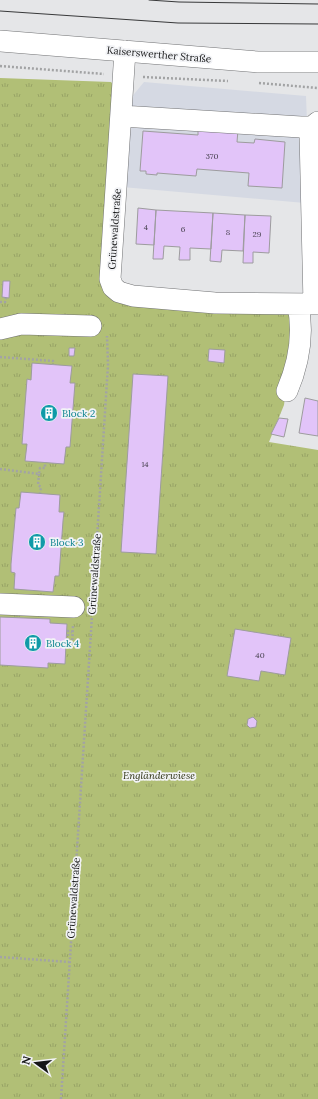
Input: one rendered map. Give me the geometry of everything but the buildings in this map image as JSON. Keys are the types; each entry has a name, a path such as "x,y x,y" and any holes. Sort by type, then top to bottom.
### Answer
{"street":[{"name":"Kaiserswerther Straße","path":"0,41 258,62 318,62"},
{"name":"Grünewaldstraße","path":"125,51 110,279 113,287 119,292 133,296 215,303 310,304"},
{"path":"121,116 293,127 315,124"},
{"path":"288,391 299,356 302,336 301,318 310,304 310,133 315,124"},
{"path":"0,329 22,324 99,330"},
{"path":"0,604 86,609"}],"path":[{"path":"0,66 123,76 231,81"},
{"path":"255,83 318,88"},
{"path":"0,302 5,302 6,298"},
{"name":"Grünewaldstraße","path":"61,1099 86,609 108,365 99,330"},
{"path":"0,357 53,361 53,364"},
{"path":"40,493 41,487 38,485 40,468 45,468 46,462"},
{"path":"0,469 39,474"},
{"path":"67,644 68,631 72,632 86,609"},
{"path":"0,957 69,962"}],"shaded area":[{"path":"144,82 306,96 310,201 305,203 122,187 130,99"}],"green space":[{"name":"Engländerwiese","path":"0,78 111,82 117,90 108,291 291,312 298,331 287,382 284,405 269,442 318,450 318,1099 0,1099"}],"tram line":[{"path":"149,0 179,2 318,4"},
{"path":"0,11 178,23 318,24"}],"place":[{"name":"Block 2","path":"49,413"},
{"name":"Block 3","path":"37,542"},
{"name":"Block 4","path":"33,643"}]}
